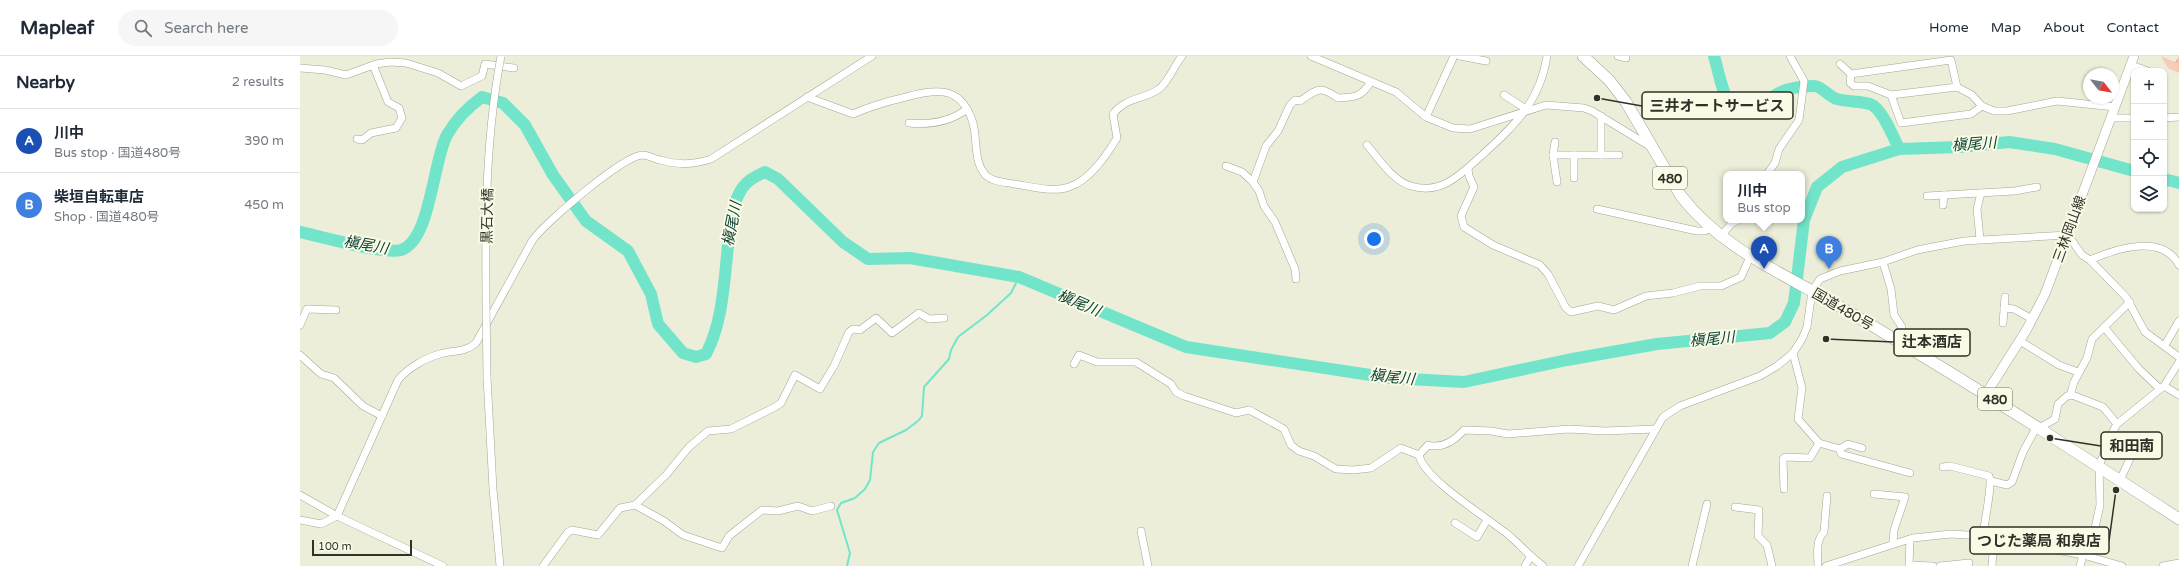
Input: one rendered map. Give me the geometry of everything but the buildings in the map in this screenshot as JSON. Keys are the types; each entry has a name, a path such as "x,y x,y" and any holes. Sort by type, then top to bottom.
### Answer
{"highway":[{"name":"国道480号","path":"1583,56 1609,80 1626,102 1681,196 1709,228 1720,237 1750,258 1809,290 1986,394 2100,466 2179,519"}],"main road":[{"name":"三林岡山線","path":"1986,394 2020,341 2045,294 2134,56"}],"street":[{"name":"黒石大橋","path":"500,566 493,489 487,377 488,174 492,117 501,56"},
{"path":"300,520 321,524 336,516 398,380 405,371 441,354 461,352 476,343 532,241 540,230 557,213 621,164 636,157 644,155 677,165 689,165 710,159 872,56"},
{"path":"807,97 853,114 873,105 930,90 941,91 959,99 967,109 973,121 980,164 984,174 989,178 1032,187 1057,189 1069,187 1089,173 1102,160 1118,138 1112,118 1116,110 1128,101 1145,96 1158,89 1182,56"},
{"path":"1311,56 1325,59 1371,82 1396,92 1426,117 1462,130 1470,129 1525,111 1553,105 1584,108 1601,116 1653,148"},
{"path":"1426,117 1454,56"},
{"path":"1460,56 1486,61"},
{"path":"1367,145 1395,176 1410,186 1438,187 1468,168 1514,126 1525,111 1542,79 1547,56"},
{"path":"1618,56 1626,58"},
{"path":"1769,171 1775,163 1781,145 1799,120 1803,87 1790,56"},
{"path":"1850,74 1951,60 1957,87"},
{"path":"300,68 326,70 346,75 373,65 390,62 417,66 438,73 461,86 482,76 485,64 514,68"},
{"path":"1840,64 1850,74 1850,83 1854,86 1868,86 1891,95 1957,87 1972,95 1982,106 1994,111 2007,112 2057,102 2115,107"},
{"path":"357,139 362,140 371,133 396,128 402,118 399,108 388,102 373,65"},
{"path":"2131,65 2140,68"},
{"path":"1253,182 1266,146 1278,130 1290,105 1295,100 1300,101 1319,89 1326,89 1338,98 1356,97 1364,93 1371,82"},
{"path":"1504,95 1525,111"},
{"path":"1891,95 1901,123 1971,114 1982,106"},
{"path":"909,123 923,124 948,119 958,116 967,109"},
{"path":"1601,116 1601,155"},
{"path":"2167,118 2179,117"},
{"path":"2111,118 2131,118"},
{"path":"1554,142 1553,155 1557,182"},
{"path":"1553,155 1620,155"},
{"path":"1574,155 1574,178"},
{"path":"1226,166 1242,172 1253,182 1259,191 1264,206 1274,222 1294,270 1296,279"},
{"path":"1468,168 1469,176 1474,187 1461,216 1464,226 1493,245 1540,265 1548,274 1566,308 1571,312 1598,306 1614,310 1646,296 1673,293 1700,286 1722,286 1741,277 1750,258"},
{"path":"1927,196 1980,193 2000,189 2032,186"},
{"path":"1980,193 1977,209 1980,239"},
{"path":"1943,205 1944,195"},
{"path":"1597,209 1697,231 1709,228"},
{"path":"1720,237 1732,223"},
{"path":"1578,566 1655,429 1668,412 1760,376 1777,366 1793,352 1802,339 1807,327 1809,290 1820,279 1840,272 1883,262 1917,250 1980,239 2068,235 2082,255 2090,260 2130,302 2146,332 2179,357"},
{"path":"2090,260 2108,252 2135,247 2159,247 2177,255 2179,264"},
{"path":"1883,262 1891,289 1894,314 1902,327 1898,342"},
{"path":"2003,323 2006,297"},
{"path":"2070,396 2078,372 2087,358 2092,340 2130,302"},
{"path":"2004,308 2014,309 2032,319"},
{"path":"300,325 307,309 336,310"},
{"path":"636,506 689,447 708,432 731,428 776,407 781,403 795,375 820,389 834,366 849,332 853,329 860,330 876,318 892,333 895,333 919,313 929,319 944,318"},
{"path":"2165,345 2179,321"},
{"path":"2104,327 2139,369 2162,387 2179,395"},
{"path":"2020,341 2059,365 2078,372"},
{"path":"1793,352 1802,388 1798,419 1819,443 1840,449 1848,444 1862,448"},
{"path":"300,355 321,374 334,378 363,406 382,416"},
{"path":"1074,364 1079,355 1097,362 1136,362 1171,384 1176,392 1184,396 1236,413 1249,410 1254,412 1284,429 1291,445 1299,451 1314,456 1336,469 1353,470 1371,468 1401,448 1419,455"},
{"path":"2080,566 2086,556 2100,505 2100,466 2111,435 2117,424 2162,387 2179,362"},
{"path":"1991,481 2007,485 2012,482 2023,452 2038,427 2055,419 2058,404 2070,396 2077,396 2103,407 2117,424"},
{"path":"1543,566 1511,537 1487,520 1432,476 1420,463 1419,455 1428,445 1435,447 1444,445 1458,438 1464,430 1491,431 1508,434 1569,429 1605,431 1655,429"},
{"path":"2111,435 2136,446"},
{"path":"2120,480 2136,446 2148,441"},
{"path":"1784,489 1783,459 1785,457 1810,458 1819,443"},
{"path":"1840,449 1841,454 1910,473"},
{"path":"1943,467 1950,466 1989,476 1991,481 1985,512 1983,536"},
{"path":"1874,494 1905,498 1894,530 1894,544"},
{"path":"300,495 336,516 443,566"},
{"path":"1818,566 1818,548 1820,536 1824,532 1828,496"},
{"path":"1692,566 1707,504"},
{"path":"543,566 568,532 572,530 598,535 620,508 636,506 664,521 684,535 722,548 729,536 762,510 778,511 798,506 812,511 831,506"},
{"path":"1735,507 1759,510 1758,536 1767,545 1772,566"},
{"path":"1455,523 1477,536 1487,520"},
{"path":"1140,531 1148,566"},
{"path":"1826,566 1910,539 1951,534 1983,536 2086,556 2118,565"},
{"path":"1910,539 1909,565 1933,566"},
{"path":"1992,566 1994,539"},
{"path":"1525,566 1531,556"},
{"path":"1940,566 1969,563"},
{"path":"2163,566 2179,563"}],"green space":[{"path":"2161,56 2175,62 2179,56 2179,73 2168,68"}],"waterway":[{"path":"1714,56 1726,97 1732,107 1738,111 1745,112 1751,110 1776,95 1793,88 1817,86 1837,99 1866,103 1874,107 1883,117 1899,149"},
{"name":"槇尾川","path":"300,232 381,250 401,250 411,243 419,231 425,216 442,147 447,135 462,114 482,97 503,103 525,125 553,175 586,221 628,251 651,294 658,324 683,353 696,357 706,354 716,329 724,287 730,223 736,201 745,184 765,172 778,179 843,242 868,259 910,258 1019,277 1186,347 1390,378 1464,382 1567,360 1657,344 1770,333 1785,322 1794,303 1804,223"},
{"name":"槇尾川","path":"1805,217 1817,187 1842,167 1899,149 1960,147 2009,142 2055,149 2131,170"},
{"name":"槇尾川","path":"2167,180 2179,183"},
{"path":"847,566 850,553 837,510 841,503 855,498 865,489 870,480 873,452 879,443 906,430 922,416 924,387 949,359 951,350 958,337 987,315 1011,293 1019,277"}],"place":[{"name":"三井オートサービス","path":"1597,98"},
{"name":"川中","path":"1764,269"},
{"name":"柴垣自転車店","path":"1829,269"},
{"name":"辻本酒店","path":"1826,339"},
{"name":"和田南","path":"2050,438"},
{"name":"つじた薬局 和泉店","path":"2116,490"}]}
